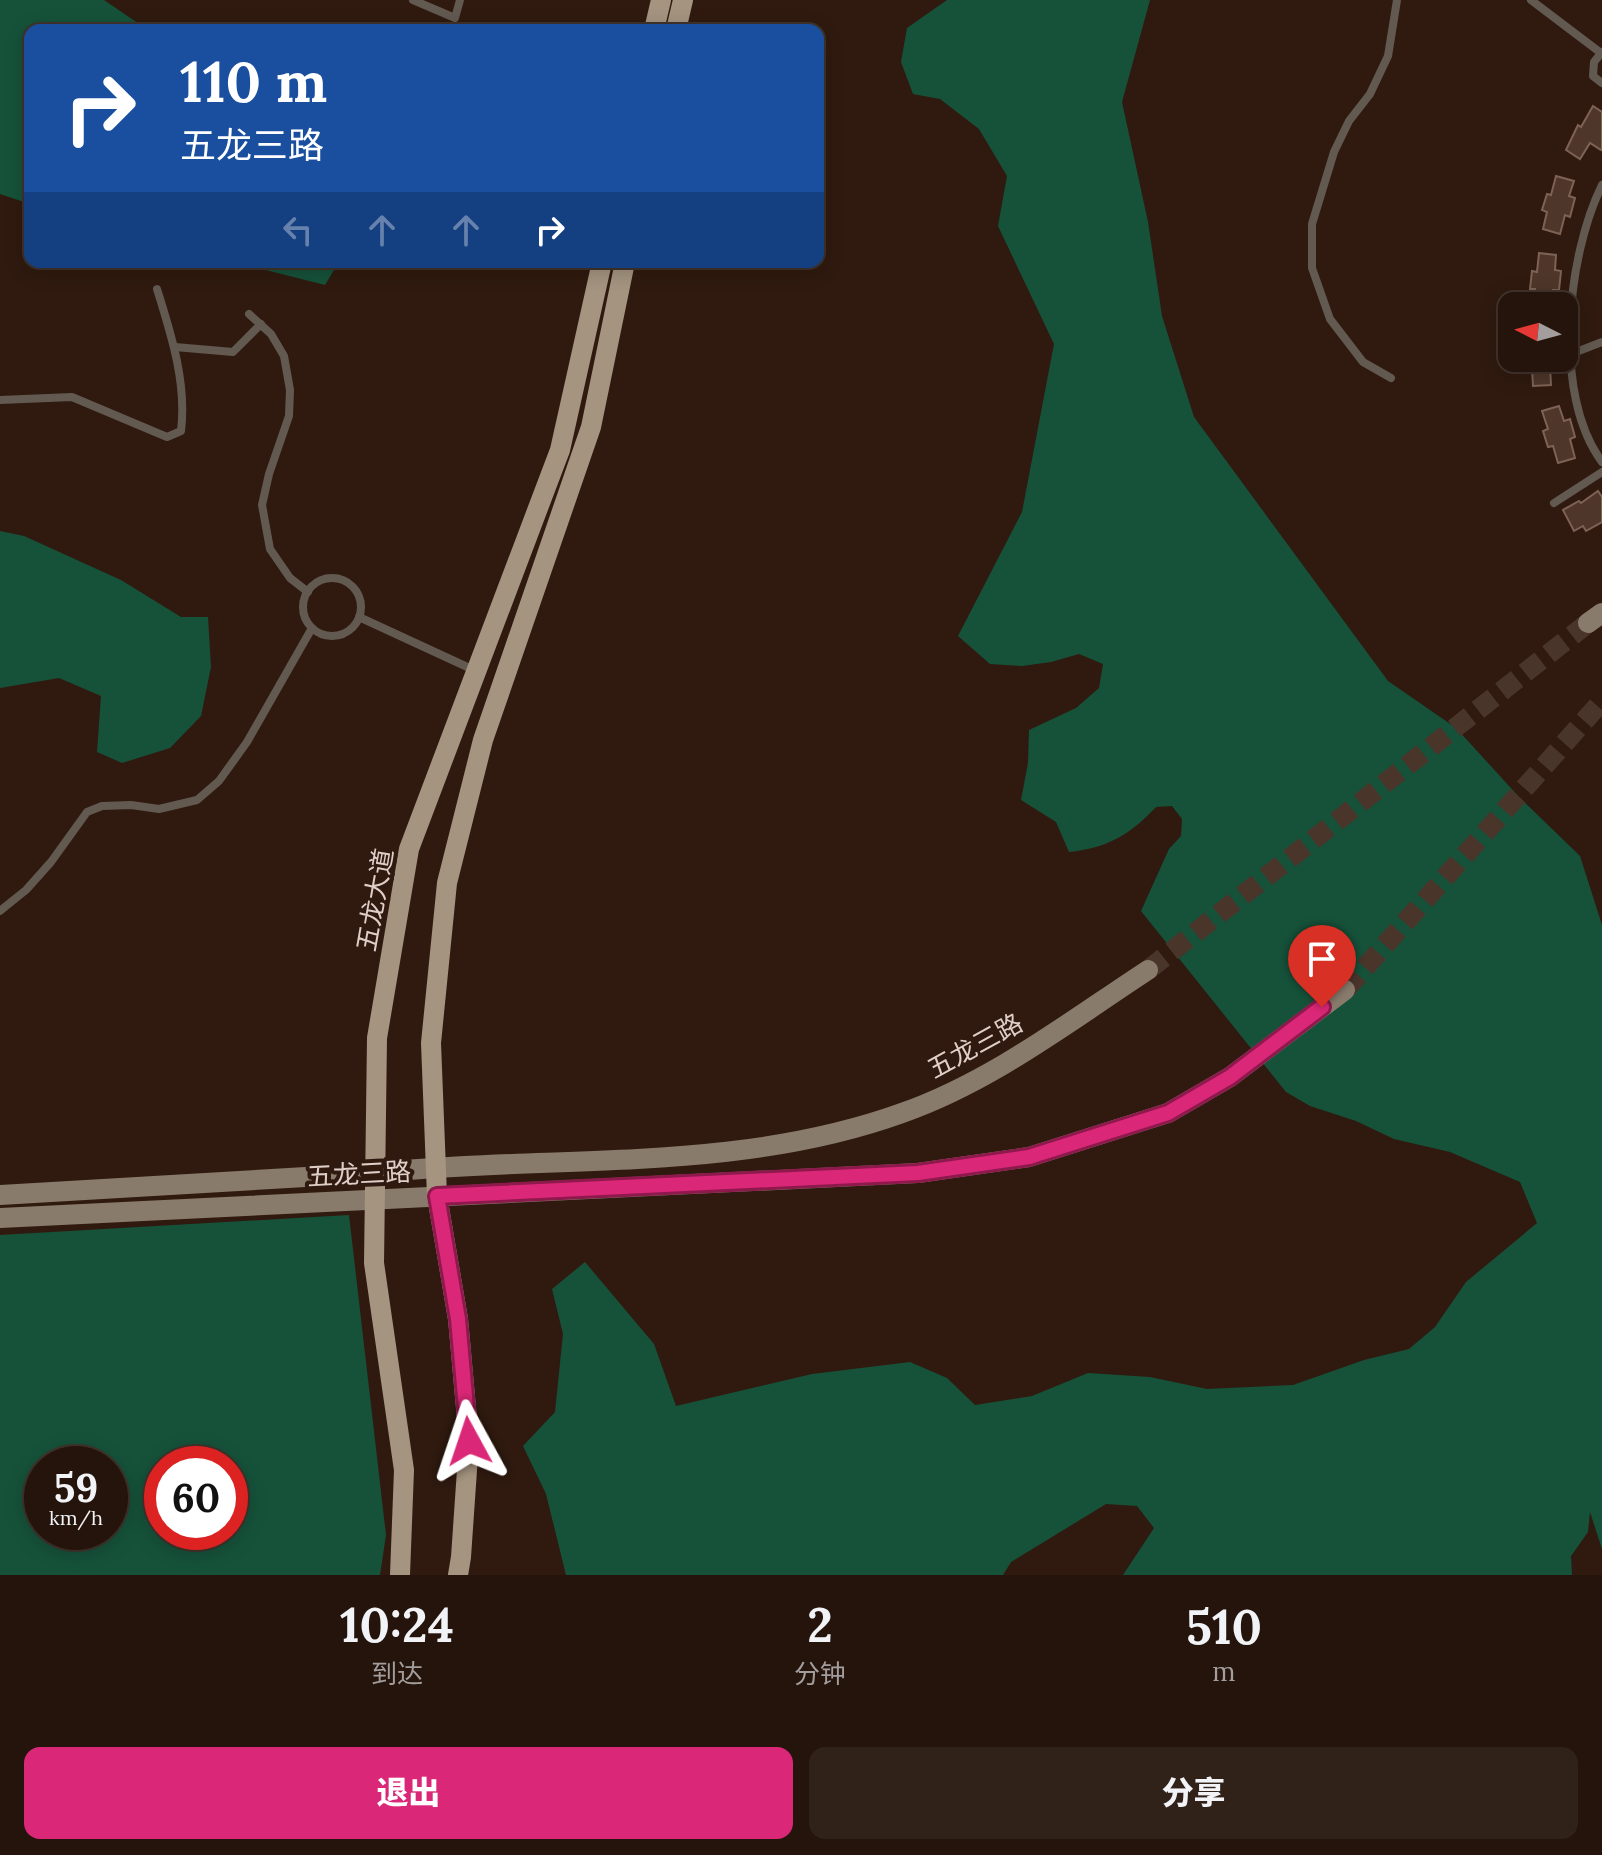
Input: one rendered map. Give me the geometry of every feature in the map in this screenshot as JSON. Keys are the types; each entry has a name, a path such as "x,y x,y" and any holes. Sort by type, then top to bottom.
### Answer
{"main road":[{"path":"655,24 661,0"},
{"path":"677,24 683,0"},
{"name":"五龙大道","path":"400,1575 404,1470 374,1263 377,1038 409,849 560,450 601,268"},
{"path":"458,1575 469,1441 458,1319 437,1196 431,1043 447,883 483,740 591,427 624,268"},
{"name":"五龙三路","path":"0,1195 435,1167 685,1157 811,1141 904,1113 984,1076 1148,970"},
{"name":"五龙三路","path":"0,1218 918,1173 1029,1157 1168,1113 1230,1077 1345,990"}],"lane":[{"path":"413,0 455,18 460,0"},
{"path":"1391,378 1363,362 1330,319 1312,268 1312,224 1334,152 1349,121 1370,94 1388,56 1397,0"},
{"path":"1531,0 1602,53 1594,62 1593,76 1602,83"},
{"path":"1572,292 1579,250 1602,185"},
{"path":"0,400 72,397 167,437 181,431 183,413 175,347 157,289"},
{"path":"249,314 271,334 284,356 290,390 289,416 262,505 270,549 290,578 308,592"},
{"path":"175,347 233,352 261,324"},
{"path":"1578,351 1602,342"},
{"path":"1573,372 1579,416 1602,462"},
{"path":"1554,503 1602,472"},
{"path":"323,580 341,580 349,584 360,599 355,626 339,635 320,633 312,628 304,611 308,592 323,580"},
{"path":"359,617 477,671"},
{"path":"0,911 34,881 87,812 102,806 131,805 159,809 197,800 219,781 247,742 312,628"}],"green space":[{"path":"0,0 104,0 139,24 24,24 24,202 0,194"},
{"path":"947,0 1150,0 1122,102 1148,222 1162,316 1194,417 1388,681 1456,728 1520,798 1580,856 1602,925 1602,1549 1590,1512 1588,1532 1571,1556 1572,1575 1123,1575 1154,1528 1137,1506 1106,1504 1011,1562 1003,1575 566,1575 546,1494 523,1446 555,1412 563,1334 552,1289 585,1262 654,1344 676,1406 812,1374 910,1362 947,1378 975,1405 1032,1396 1088,1373 1150,1377 1207,1389 1293,1385 1364,1360 1409,1349 1435,1327 1466,1282 1537,1223 1520,1182 1450,1152 1394,1139 1356,1121 1310,1106 1286,1092 1141,911 1169,849 1181,836 1182,819 1172,806 1156,807 1137,825 1106,843 1069,852 1056,822 1021,800 1028,763 1029,730 1076,708 1099,688 1103,664 1079,654 1022,666 990,664 958,636 1022,512 1054,344 998,226 1007,176 979,129 940,99 913,94 901,62 907,28"},
{"path":"258,268 341,268 334,270 325,285"},
{"path":"0,531 24,536 121,580 181,617 208,617 211,667 201,716 170,748 122,763 97,752 101,696 59,678 0,688"},
{"path":"349,1215 386,1535 380,1575 0,1575 0,1235"}],"building":[{"path":"1593,106 1602,112 1602,148 1590,143 1580,159 1566,150 1578,125 1581,127"},
{"path":"1556,176 1574,181 1569,196 1575,198 1570,217 1565,215 1560,234 1543,229 1547,212 1542,210 1547,194 1551,195"},
{"path":"1539,253 1556,255 1555,270 1561,271 1559,290 1535,292 1535,289 1530,289 1532,271 1537,272"},
{"path":"1532,372 1550,372 1551,385 1533,386"},
{"path":"1559,406 1564,421 1570,419 1575,437 1570,439 1575,458 1558,463 1553,446 1548,447 1543,431 1548,429 1542,411"},
{"path":"1598,491 1602,497 1602,522 1586,531 1583,526 1574,531 1563,510 1579,501 1581,503"}],"tunnel":[{"path":"1148,970 1588,623"},
{"path":"1345,990 1602,701"}],"route":[{"path":"469,1441 458,1319 437,1196 918,1173 1029,1157 1168,1113 1230,1077 1322,1007"}]}
